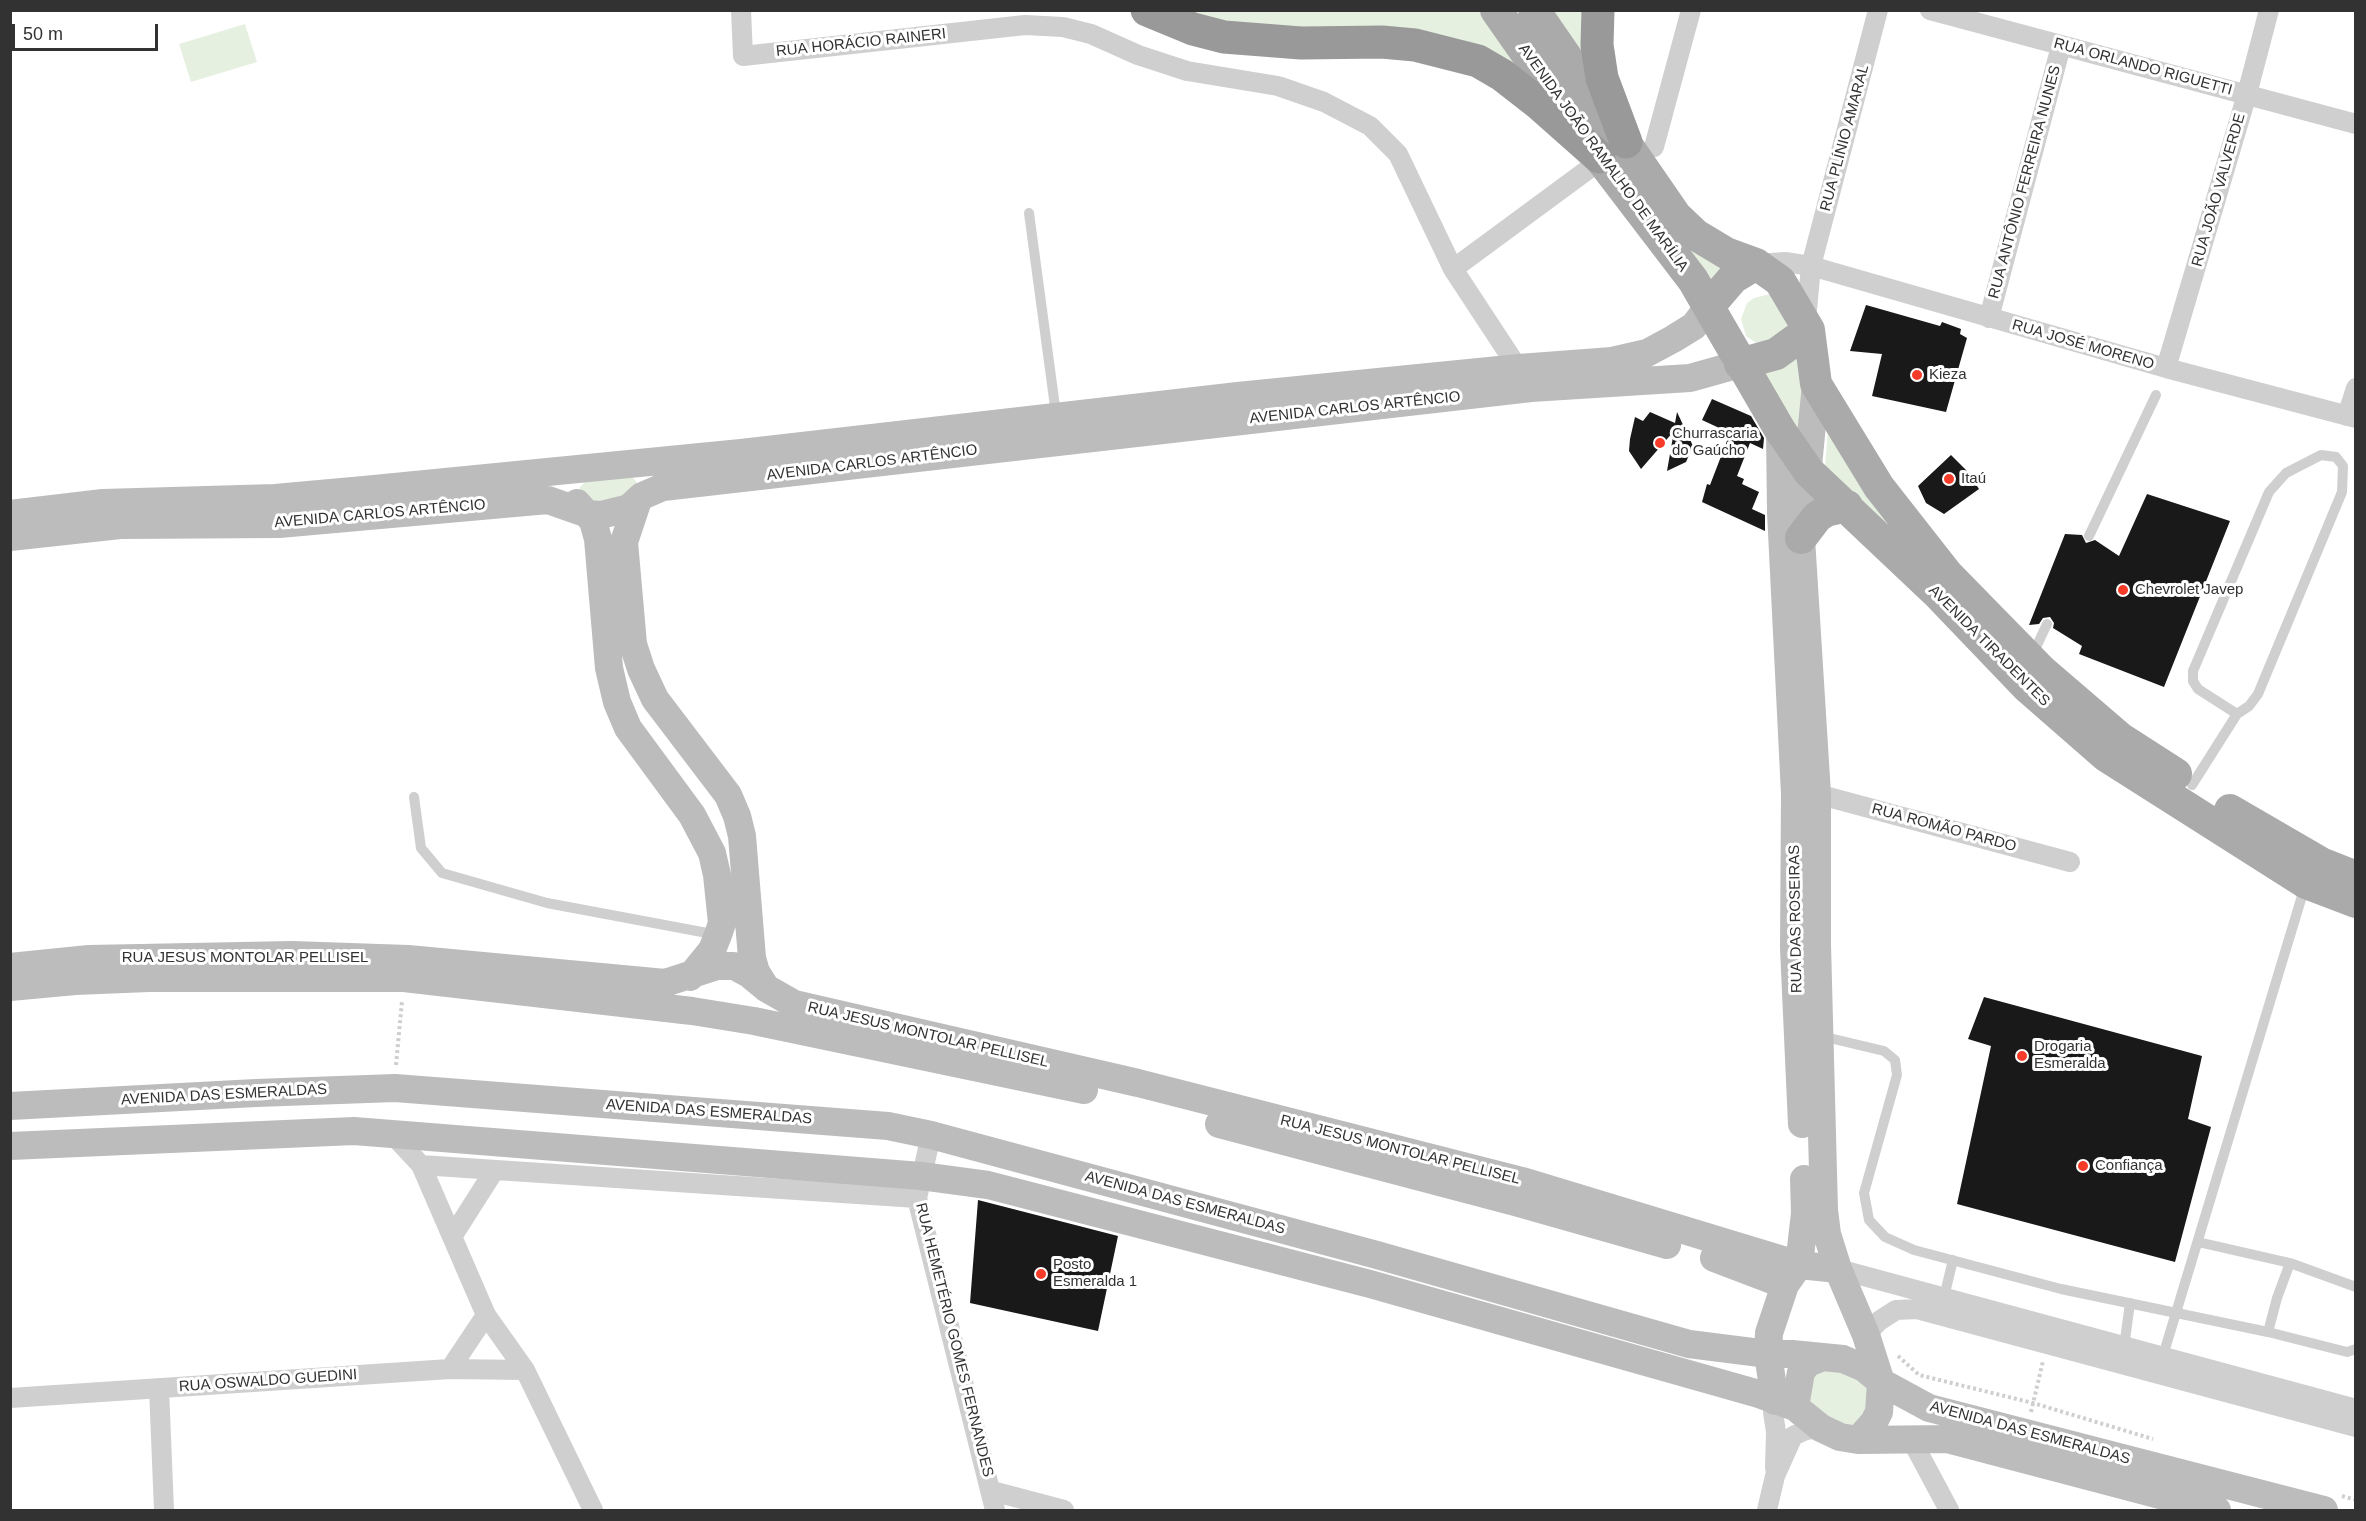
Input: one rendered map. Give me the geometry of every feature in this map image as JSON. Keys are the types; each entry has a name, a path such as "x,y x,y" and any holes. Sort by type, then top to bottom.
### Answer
{"highway":[{"path":"1147,10 1192,29 1224,37 1301,43 1382,42 1415,45 1478,61 1502,75 1538,103 1617,153"},
{"path":"1598,10 1597,45 1617,153"}],"main road":[{"name":"AVENIDA JOÃO RAMALHO DE MARÍLIA","path":"1496,10 1617,153 1676,216 1696,235 1726,254 1756,264"},
{"name":"AVENIDA JOÃO RAMALHO DE MARÍLIA","path":"1533,10 1617,153 1659,234 1709,306"},
{"path":"1807,326 1776,354 1740,364 1709,306 1733,278 1756,264 1780,281 1807,326 1816,384"},
{"name":"AVENIDA CARLOS ARTÊNCIO","path":"10,514 103,503 275,498 366,503 548,500 588,514 601,515 629,508 663,487 1239,408 1525,378 1647,353 1694,326 1709,306"},
{"name":"AVENIDA CARLOS ARTÊNCIO","path":"1525,378 1690,378 1740,364"},
{"name":"AVENIDA TIRADENTES","path":"1740,364 1780,430 1809,472 1936,591 2027,687 2106,756 2306,883 2355,903"},
{"name":"AVENIDA TIRADENTES","path":"1816,384 1841,427 1896,509 1948,575 2031,659 2120,738 2235,813 2323,864 2355,877"},
{"name":"RUA DAS ROSEIRAS","path":"1816,384 1801,538 1806,794 1806,946 1811,1122 1827,1234 1838,1269 1866,1335 1881,1382"},
{"name":"AVENIDA CARLOS ARTÊNCIO","path":"10,537 120,525 279,524 366,503 605,466 1057,418 1239,408"},
{"name":"RUA DAS ROSEIRAS","path":"1780,430 1781,513 1806,794"},
{"path":"692,1011 686,994 687,982 712,950 722,923 721,907 712,853 692,815 628,728 611,684 598,539 593,521 576,502 574,487 580,478 605,466 637,476 642,486 640,500 624,542 633,644 641,669 655,699 728,795 737,816 742,836 752,958 756,972 766,988 768,1001 764,1014 754,1021"},
{"path":"1801,538 1817,518 1826,511 1847,506"},
{"name":"RUA DAS ROSEIRAS","path":"1785,1404 1768,1354 1769,1333 1792,1275 1804,1213 1819,1035 1806,946"},
{"name":"RUA JESUS MONTOLAR PELLISEL","path":"10,967 89,959 292,955 408,958 665,983 717,966 734,966 794,1005 1138,1083 1518,1191 1792,1275 1838,1269"},
{"name":"RUA JESUS MONTOLAR PELLISEL","path":"10,987 149,978 404,978 692,1011 754,1021 1128,1100 1518,1191"},
{"name":"AVENIDA DAS ESMERALDAS","path":"10,1106 395,1088 888,1126 931,1135 1377,1256 1689,1344 1768,1354 1843,1359 1864,1368 1881,1382 1929,1408 2026,1433 2329,1502"},
{"name":"AVENIDA DAS ESMERALDAS","path":"10,1146 354,1131 919,1187 988,1185 1370,1284 1759,1394 1785,1404"},
{"path":"1370,1284 1377,1256"},
{"path":"1823,1357 1808,1363 1785,1404 1821,1428 1840,1437 1858,1440 1874,1422 1879,1412 1881,1382"},
{"path":"1911,1438 1912,1399"},
{"name":"AVENIDA DAS ESMERALDAS","path":"1858,1440 1947,1439 2217,1510"}],"street":[{"name":"RUA HORÁCIO RAINERI","path":"741,10 743,56 1025,25 1063,27 1091,34 1138,56 1187,71 1278,86 1324,102 1370,126 1398,154 1453,269"},
{"path":"1525,378 1453,269 1617,153 1691,10"},
{"name":"RUA PLÍNIO AMARAL","path":"1807,326 1811,266 1878,10"},
{"name":"RUA ORLANDO RIGUETTI","path":"1930,10 2355,124"},
{"name":"RUA JOÃO VALVERDE","path":"2166,368 2247,94 2269,10"},
{"name":"RUA ANTÔNIO FERREIRA NUNES","path":"1989,318 2061,46"},
{"name":"RUA JOSÉ MORENO","path":"1756,264 1785,262 1811,266 2166,368 2351,417"},
{"path":"2351,417 2355,388"},
{"name":"RUA ROMÃO PARDO","path":"1806,794 2070,862"},
{"path":"392,1134 421,1165 486,1315 525,1370 592,1510"},
{"name":"RUA HEMETÉRIO GOMES FERNANDES","path":"931,1135 919,1187 993,1501"},
{"path":"421,1165 494,1171 919,1187"},
{"path":"452,1237 494,1171"},
{"path":"1838,1269 2124,1347 2160,1366 2355,1427"},
{"path":"1866,1335 1896,1310 1917,1309 2048,1344 2355,1409"},
{"path":"450,1369 486,1315"},
{"name":"RUA OSWALDO GUEDINI","path":"10,1398 450,1369 525,1370"},
{"path":"159,1388 164,1510"},
{"path":"1775,1476 1776,1432 1773,1412 1785,1404"},
{"path":"1767,1510 1775,1476 1793,1436 1806,1430 1821,1428"},
{"path":"1911,1438 1949,1510"},
{"path":"993,1501 1064,1510"}],"lane":[{"path":"1029,213 1057,418"},
{"path":"2089,536 2156,395"},
{"path":"2192,785 2237,714 2249,706 2258,694 2342,492 2343,466 2336,458 2320,455 2286,473 2269,492 2193,671 2193,681 2198,689 2237,714"},
{"path":"2031,659 2047,624"},
{"path":"414,797 421,848 442,873 547,903 718,934"},
{"path":"2160,1366 2306,883"},
{"path":"1819,1035 1884,1051 1895,1060 1897,1075 1864,1193 1869,1220 1885,1237 1914,1250 2061,1289 2268,1332 2347,1352 2355,1349"},
{"path":"2198,1242 2290,1263 2355,1287"},
{"path":"1944,1297 1953,1260"},
{"path":"2268,1332 2290,1263"},
{"path":"2124,1347 2130,1303"}],"path":[{"path":"395,1088 404,978"},
{"path":"2026,1433 2048,1344"},
{"path":"1893,1351 1919,1375 2033,1403 2155,1440"},
{"path":"2329,1502 2355,1500"}],"green space":[{"path":"1164,11 1484,11 1556,112 1514,75 1273,35"},
{"path":"1546,11 1590,11 1596,82"},
{"path":"245,24 257,62 191,82 179,44"},
{"path":"1679,234 1736,265 1711,285"},
{"path":"1770,294 1793,323 1761,346 1746,336 1741,319 1747,303 1754,298"},
{"path":"1805,346 1805,440 1759,370"},
{"path":"1828,430 2146,771 1825,466"},
{"path":"632,477 639,491 602,509 580,492 580,487 587,480"},
{"path":"1828,1367 1864,1380 1871,1401 1857,1425 1839,1426 1807,1400 1809,1378"}],"building":[{"name":"Kieza","path":"1866,305 1940,326 1942,322 1961,329 1960,334 1967,338 1946,412 1872,396 1882,354 1850,351"},
{"path":"1712,399 1751,416 1764,438 1763,449 1750,443 1737,476 1744,479 1742,484 1759,492 1752,509 1765,515 1765,531 1702,502 1707,484 1710,485 1730,433 1702,420"},
{"name":"Churrascaria do Gaúcho","path":"1650,412 1675,423 1677,412 1693,446 1686,462 1667,471 1674,431 1641,469 1629,451 1630,439 1635,417 1643,421"},
{"name":"Itaú","path":"1951,455 1968,472 1979,489 1944,514 1926,503 1918,486"},
{"name":"Chevrolet Javep","path":"2147,494 2230,521 2164,687 2079,654 2082,646 2053,628 2054,623 2050,617 2043,618 2039,624 2029,625 2065,534 2082,535 2086,543 2095,540 2119,556"},
{"name":"Confiança","path":"1984,997 2202,1056 2188,1119 2211,1127 2175,1262 1957,1204 1991,1046 1968,1039"},
{"name":"Posto Esmeralda 1","path":"978,1200 1118,1236 1098,1331 970,1303"}],"place":[{"name":"Kieza","path":"1917,375"},
{"name":"Churrascaria do Gaúcho","path":"1660,443"},
{"name":"Itaú","path":"1949,479"},
{"name":"Chevrolet Javep","path":"2123,590"},
{"name":"Drogaria Esmeralda","path":"2022,1056"},
{"name":"Confiança","path":"2083,1166"},
{"name":"Posto Esmeralda 1","path":"1041,1274"}]}
